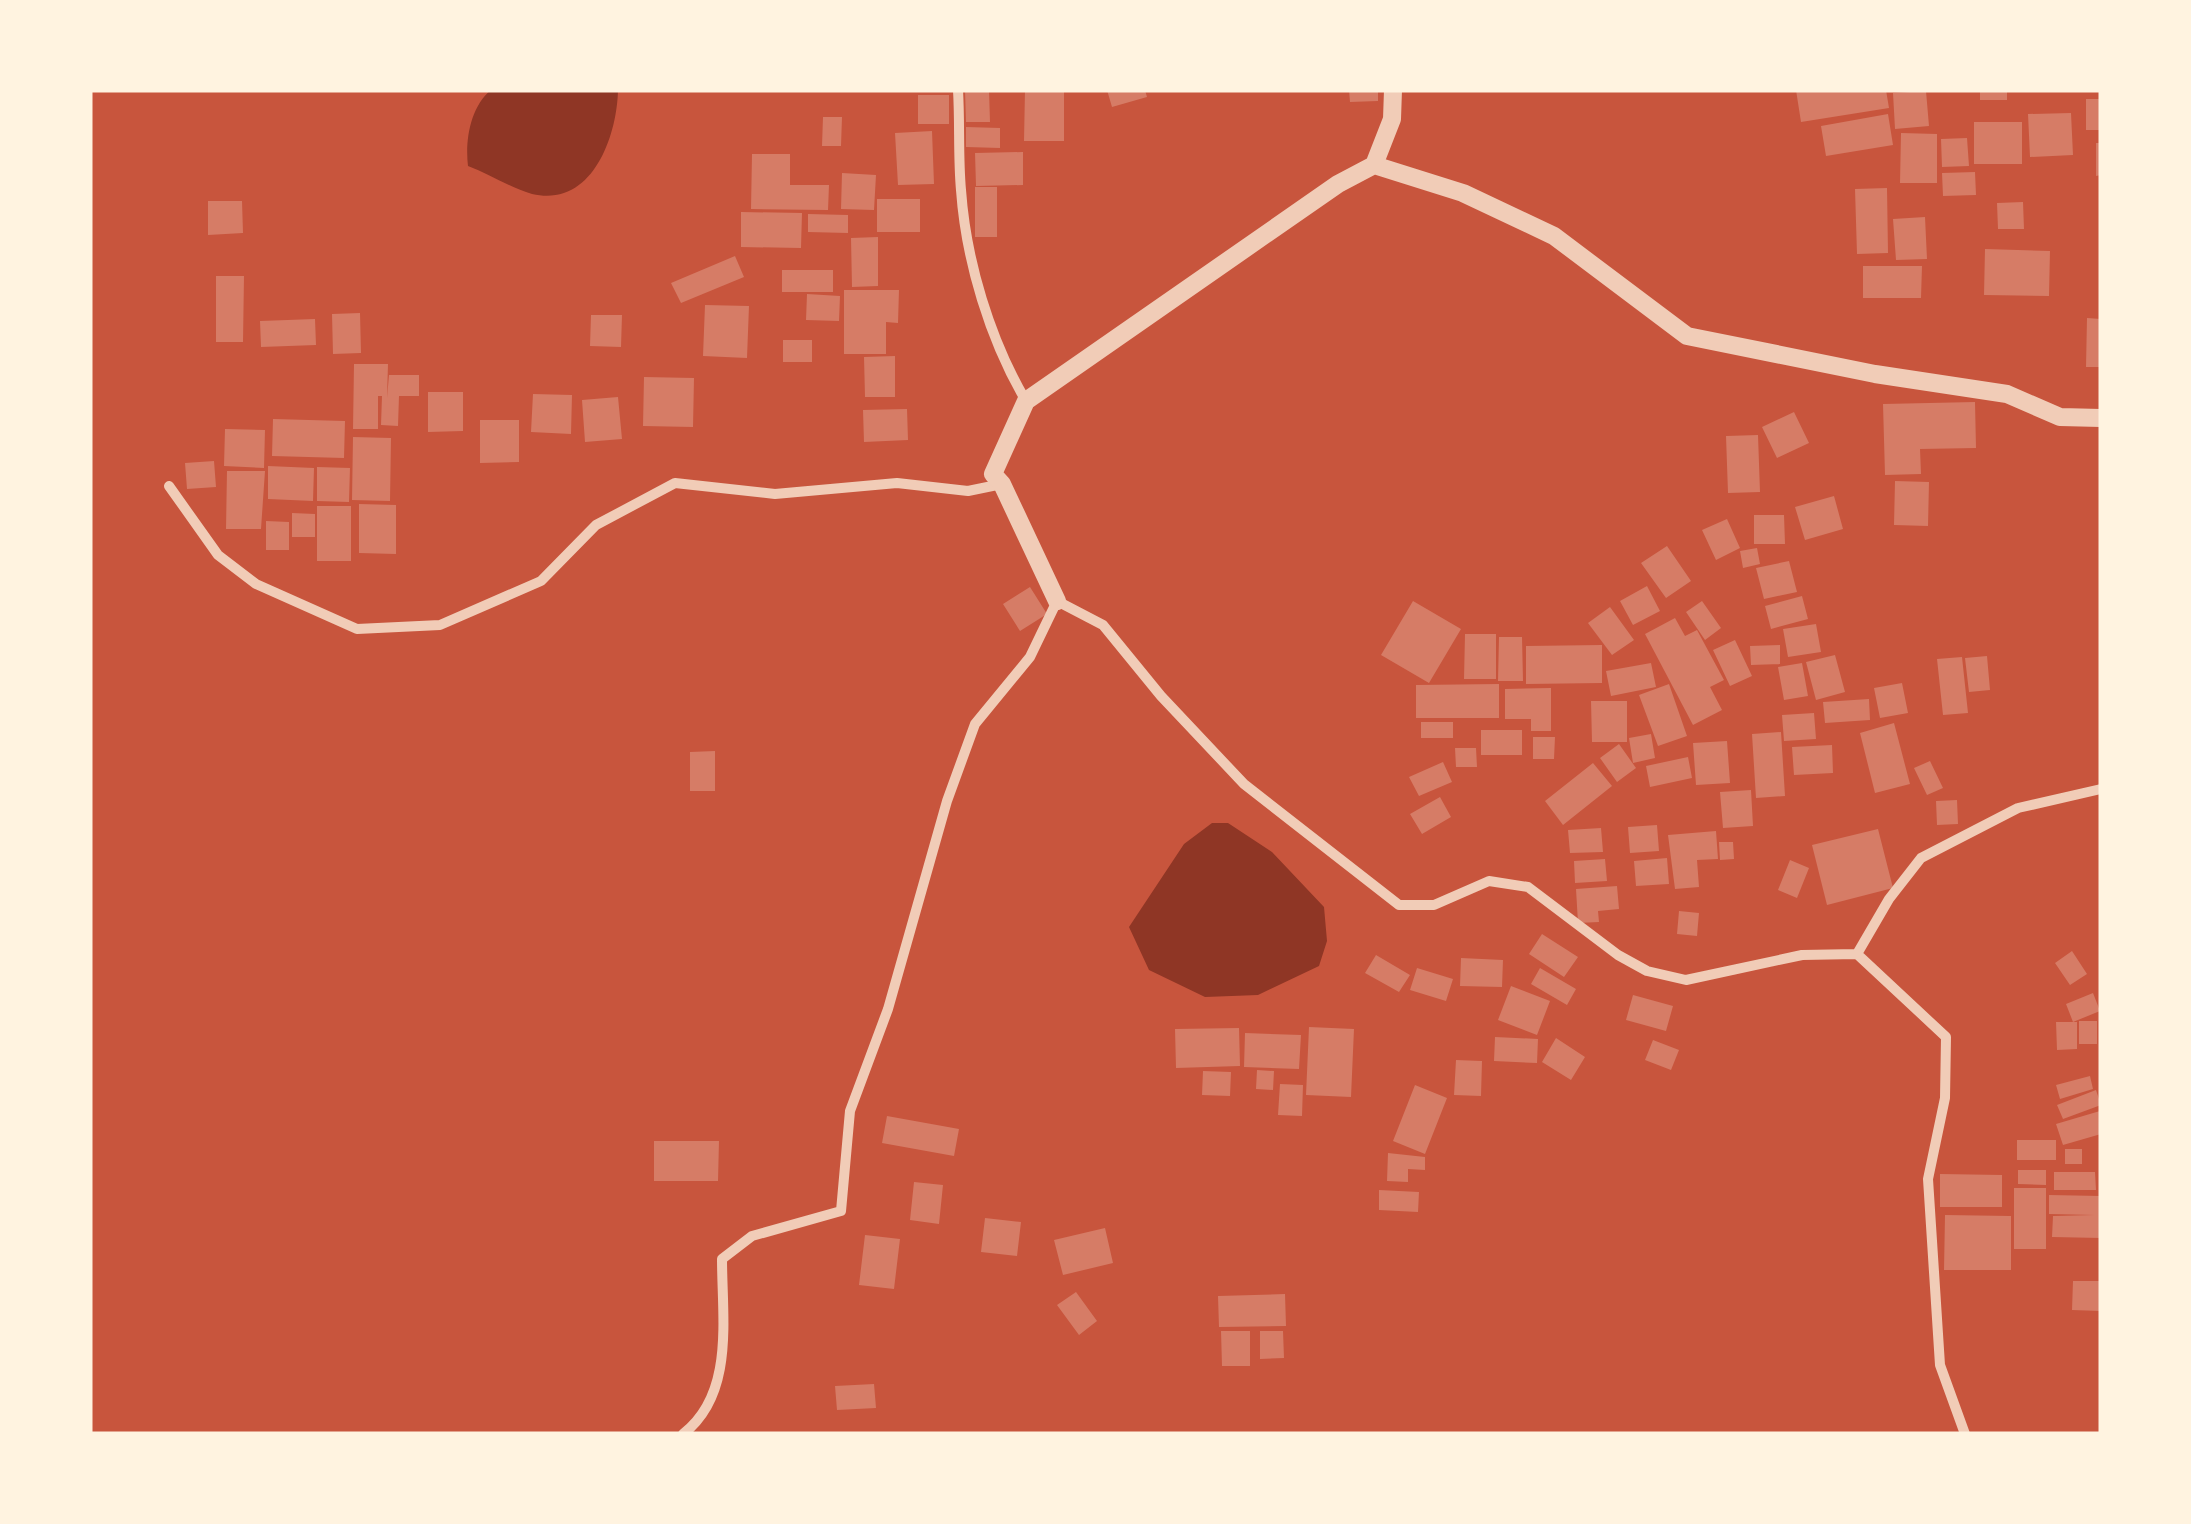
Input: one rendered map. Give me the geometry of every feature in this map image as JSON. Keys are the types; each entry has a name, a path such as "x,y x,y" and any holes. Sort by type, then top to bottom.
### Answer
{"street":[{"path":"958,90 961,190 978,277 1000,356 1026,401"},
{"path":"1393,90 1392,120 1374,165 1338,184 1026,401 992,474 1002,484 1057,601 1104,625 1160,696 1244,784 1399,906 1434,905 1489,881 1528,887 1646,972 1686,980 1802,955 1857,954 1946,1036 1945,1098 1928,1179 1940,1365 1966,1434"},
{"path":"1374,165 1463,194 1554,236 1686,336 1876,374 2007,394 2060,417 2101,418"},
{"path":"169,486 218,555 256,584 357,629 440,625 541,581 596,525 675,484 775,494 897,483 968,491 1002,484"},
{"path":"683,1434 704,1418 720,1381 722,1259 752,1236 841,1211 850,1111 888,1009 946,800 974,724 1030,657 1057,601"},
{"path":"1857,954 1889,899 1921,858 2018,808 2101,789"}],"shaded area":[{"path":"491,90 618,90 613,128 597,165 585,180 571,190 553,195 532,194 468,166 471,125 478,106"},
{"path":"1212,823 1228,823 1272,852 1324,907 1327,941 1319,966 1258,995 1205,997 1149,970 1129,927 1184,844"}],"building":[{"path":"965,90 989,90 990,122 966,122"},
{"path":"1025,90 1064,90 1064,141 1024,141"},
{"path":"1107,90 1145,90 1147,97 1112,107"},
{"path":"1349,90 1378,90 1378,101 1350,102"},
{"path":"1796,90 1886,90 1889,108 1801,122"},
{"path":"1980,90 2007,90 2007,100 1980,100"},
{"path":"1926,91 1929,126 1895,129 1893,93"},
{"path":"918,95 949,95 949,124 918,124"},
{"path":"2086,99 2101,99 2101,130 2086,130"},
{"path":"2071,113 2073,155 2030,157 2028,114"},
{"path":"1888,114 1893,145 1826,156 1821,126"},
{"path":"823,117 842,117 841,146 822,146"},
{"path":"1974,122 2022,122 2022,164 1974,164"},
{"path":"966,127 1000,128 1000,148 966,147"},
{"path":"932,131 934,184 898,185 895,133"},
{"path":"1901,133 1937,134 1937,183 1900,183"},
{"path":"1967,138 1969,166 1942,167 1941,139"},
{"path":"2096,143 2101,143 2101,175 2096,176"},
{"path":"1023,152 1023,185 976,186 975,153"},
{"path":"752,154 790,154 790,185 829,185 828,210 751,209"},
{"path":"1975,172 1976,195 1943,196 1942,173"},
{"path":"842,173 876,175 874,210 841,209"},
{"path":"975,187 997,187 997,237 975,237"},
{"path":"1887,188 1888,253 1857,254 1855,189"},
{"path":"877,199 920,199 920,232 877,232"},
{"path":"208,201 242,201 243,233 208,235"},
{"path":"2023,202 2024,229 1998,229 1997,203"},
{"path":"741,212 802,213 801,248 741,247"},
{"path":"808,214 848,215 848,233 808,232"},
{"path":"1925,217 1927,259 1896,260 1893,219"},
{"path":"878,237 878,286 852,287 851,238"},
{"path":"1985,249 2050,251 2049,296 1984,295"},
{"path":"735,256 744,277 681,303 671,283"},
{"path":"1863,266 1922,266 1921,298 1863,298"},
{"path":"782,270 833,270 833,292 782,292"},
{"path":"216,276 244,276 243,342 216,342"},
{"path":"844,290 899,290 898,323 886,322 886,354 844,354"},
{"path":"807,294 840,296 839,321 806,320"},
{"path":"705,305 749,306 747,358 703,356"},
{"path":"360,313 361,353 333,354 332,314"},
{"path":"591,315 622,315 621,347 590,346"},
{"path":"2087,318 2101,319 2101,367 2086,367"},
{"path":"315,319 316,345 261,347 260,321"},
{"path":"783,340 812,340 812,362 783,362"},
{"path":"895,356 895,397 865,397 864,357"},
{"path":"354,364 388,364 387,398 389,375 419,375 419,396 399,396 398,426 381,425 382,396 378,396 378,429 353,429"},
{"path":"644,377 694,378 693,427 643,426"},
{"path":"428,392 463,392 463,431 428,432"},
{"path":"533,394 572,395 571,434 531,432"},
{"path":"618,397 622,439 585,442 582,400"},
{"path":"1975,402 1976,448 1920,449 1921,474 1885,475 1883,404"},
{"path":"907,409 908,440 864,442 863,410"},
{"path":"1794,412 1809,443 1777,458 1762,427"},
{"path":"273,419 345,421 344,458 272,456"},
{"path":"480,420 519,420 519,462 480,463"},
{"path":"225,429 265,430 264,468 224,466"},
{"path":"1758,435 1760,492 1728,493 1726,436"},
{"path":"353,437 391,438 390,501 352,500"},
{"path":"214,461 216,487 187,489 185,463"},
{"path":"268,466 314,468 313,501 268,499"},
{"path":"317,467 350,468 349,502 317,501"},
{"path":"227,471 265,471 261,529 226,529"},
{"path":"1895,481 1929,482 1928,526 1894,525"},
{"path":"1834,496 1843,529 1805,540 1795,507"},
{"path":"359,504 396,505 396,554 359,553"},
{"path":"317,506 351,506 351,561 317,561"},
{"path":"292,513 315,514 315,537 292,537"},
{"path":"1754,515 1784,515 1785,544 1754,544"},
{"path":"1727,519 1740,548 1716,560 1702,530"},
{"path":"266,521 289,522 289,550 266,550"},
{"path":"1667,546 1691,581 1666,598 1641,563"},
{"path":"1757,548 1760,564 1743,568 1740,551"},
{"path":"1789,561 1797,592 1764,599 1756,568"},
{"path":"1647,586 1660,611 1633,625 1620,601"},
{"path":"1030,587 1047,614 1020,631 1003,604"},
{"path":"1802,596 1808,619 1771,629 1765,606"},
{"path":"1413,601 1461,629 1429,683 1381,655"},
{"path":"1702,601 1721,628 1705,640 1686,612"},
{"path":"1610,607 1634,640 1612,655 1588,623"},
{"path":"1675,618 1685,636 1697,630 1724,680 1710,687 1722,710 1693,725 1645,634"},
{"path":"1816,624 1821,652 1788,657 1783,629"},
{"path":"1465,634 1496,634 1496,679 1464,679"},
{"path":"1499,637 1522,637 1523,681 1498,681"},
{"path":"1735,640 1752,676 1730,686 1713,650"},
{"path":"1602,645 1602,683 1526,684 1526,646"},
{"path":"1780,645 1780,664 1751,665 1750,646"},
{"path":"1835,655 1845,692 1816,700 1806,662"},
{"path":"1987,656 1990,690 1969,692 1965,658"},
{"path":"1962,657 1968,713 1943,715 1937,659"},
{"path":"1651,663 1656,687 1611,696 1606,671"},
{"path":"1802,663 1808,696 1784,700 1778,667"},
{"path":"1902,683 1908,713 1880,718 1874,688"},
{"path":"1499,684 1499,718 1416,718 1416,685"},
{"path":"1669,684 1687,736 1658,746 1639,695"},
{"path":"1551,688 1551,731 1531,731 1531,719 1505,719 1505,689"},
{"path":"1869,699 1870,720 1825,723 1823,702"},
{"path":"1591,701 1627,701 1627,742 1592,742"},
{"path":"1814,713 1816,739 1784,741 1782,715"},
{"path":"1421,722 1453,722 1453,738 1421,738"},
{"path":"1894,723 1910,784 1875,793 1860,733"},
{"path":"1481,730 1522,730 1522,755 1481,755"},
{"path":"1781,732 1785,796 1756,798 1752,734"},
{"path":"1651,734 1655,758 1633,763 1629,738"},
{"path":"1533,737 1555,737 1554,759 1533,759"},
{"path":"1727,741 1730,783 1696,785 1693,743"},
{"path":"1619,744 1636,768 1617,782 1600,758"},
{"path":"1832,745 1833,773 1794,775 1792,747"},
{"path":"1455,748 1476,748 1477,767 1456,767"},
{"path":"715,751 715,791 690,791 690,752"},
{"path":"1688,757 1692,778 1650,787 1646,766"},
{"path":"1930,761 1943,788 1927,795 1914,768"},
{"path":"1443,762 1452,782 1419,796 1409,777"},
{"path":"1593,763 1612,786 1563,825 1545,801"},
{"path":"1751,790 1753,826 1723,828 1720,792"},
{"path":"1440,797 1451,817 1422,834 1410,814"},
{"path":"1957,800 1958,824 1937,825 1936,801"},
{"path":"1657,825 1659,851 1630,853 1628,827"},
{"path":"1601,828 1603,852 1570,853 1568,830"},
{"path":"1878,829 1893,888 1827,905 1812,845"},
{"path":"1716,831 1718,859 1697,860 1699,887 1675,889 1668,835"},
{"path":"1719,842 1733,842 1734,859 1720,860"},
{"path":"1667,858 1669,884 1636,886 1634,861"},
{"path":"1605,859 1607,881 1575,883 1574,861"},
{"path":"1790,860 1809,868 1797,898 1778,890"},
{"path":"1617,886 1619,909 1598,911 1599,922 1578,923 1576,889"},
{"path":"1679,911 1699,913 1697,936 1677,934"},
{"path":"1542,934 1578,957 1564,977 1529,954"},
{"path":"2072,951 2087,974 2070,985 2055,963"},
{"path":"1376,955 1410,975 1399,992 1365,973"},
{"path":"1461,958 1503,960 1502,987 1460,986"},
{"path":"1417,968 1453,979 1446,1001 1410,990"},
{"path":"1540,968 1576,989 1567,1005 1531,984"},
{"path":"1511,986 1550,1001 1537,1035 1498,1020"},
{"path":"2093,993 2100,1011 2073,1022 2066,1004"},
{"path":"1633,995 1673,1006 1666,1031 1626,1020"},
{"path":"2079,1021 2097,1021 2097,1044 2079,1044"},
{"path":"2056,1022 2077,1022 2077,1049 2057,1050"},
{"path":"1309,1027 1354,1029 1351,1097 1306,1095"},
{"path":"1239,1028 1240,1066 1176,1068 1175,1029"},
{"path":"1245,1033 1301,1035 1299,1069 1244,1067"},
{"path":"1495,1037 1538,1039 1537,1063 1494,1061"},
{"path":"1556,1038 1585,1057 1571,1080 1542,1062"},
{"path":"1653,1040 1679,1050 1671,1070 1645,1060"},
{"path":"1456,1060 1482,1061 1481,1096 1454,1095"},
{"path":"1257,1070 1274,1071 1273,1090 1256,1089"},
{"path":"1203,1071 1231,1072 1230,1096 1202,1095"},
{"path":"2090,1076 2093,1089 2060,1099 2056,1085"},
{"path":"1280,1084 1303,1085 1302,1116 1278,1115"},
{"path":"1415,1085 1447,1098 1425,1154 1393,1141"},
{"path":"2096,1090 2101,1105 2063,1119 2057,1105"},
{"path":"2100,1111 2101,1134 2063,1145 2056,1124"},
{"path":"887,1116 959,1129 954,1156 882,1143"},
{"path":"2017,1140 2056,1140 2056,1160 2017,1160"},
{"path":"654,1141 719,1141 718,1181 654,1181"},
{"path":"2065,1149 2082,1149 2082,1164 2065,1164"},
{"path":"1388,1153 1425,1157 1425,1170 1408,1169 1408,1182 1387,1181"},
{"path":"2018,1170 2046,1170 2046,1185 2018,1184"},
{"path":"2054,1172 2095,1172 2096,1190 2054,1190"},
{"path":"1940,1174 2002,1175 2002,1207 1940,1207"},
{"path":"914,1182 943,1185 939,1224 910,1220"},
{"path":"2014,1188 2046,1188 2046,1249 2014,1249"},
{"path":"1379,1190 1419,1192 1418,1212 1379,1210"},
{"path":"2049,1195 2101,1196 2101,1238 2052,1237 2053,1216 2094,1215 2049,1214"},
{"path":"1945,1215 2011,1216 2011,1270 1944,1270"},
{"path":"985,1218 1021,1222 1017,1256 981,1252"},
{"path":"1105,1228 1113,1263 1063,1275 1054,1240"},
{"path":"865,1235 900,1239 894,1289 859,1285"},
{"path":"2073,1281 2101,1281 2101,1311 2072,1310"},
{"path":"1076,1292 1097,1321 1079,1335 1057,1305"},
{"path":"1285,1294 1286,1326 1219,1327 1218,1296"},
{"path":"1221,1331 1250,1331 1250,1366 1222,1366"},
{"path":"1260,1331 1283,1331 1284,1358 1260,1359"},
{"path":"874,1384 876,1408 837,1410 835,1386"}]}
